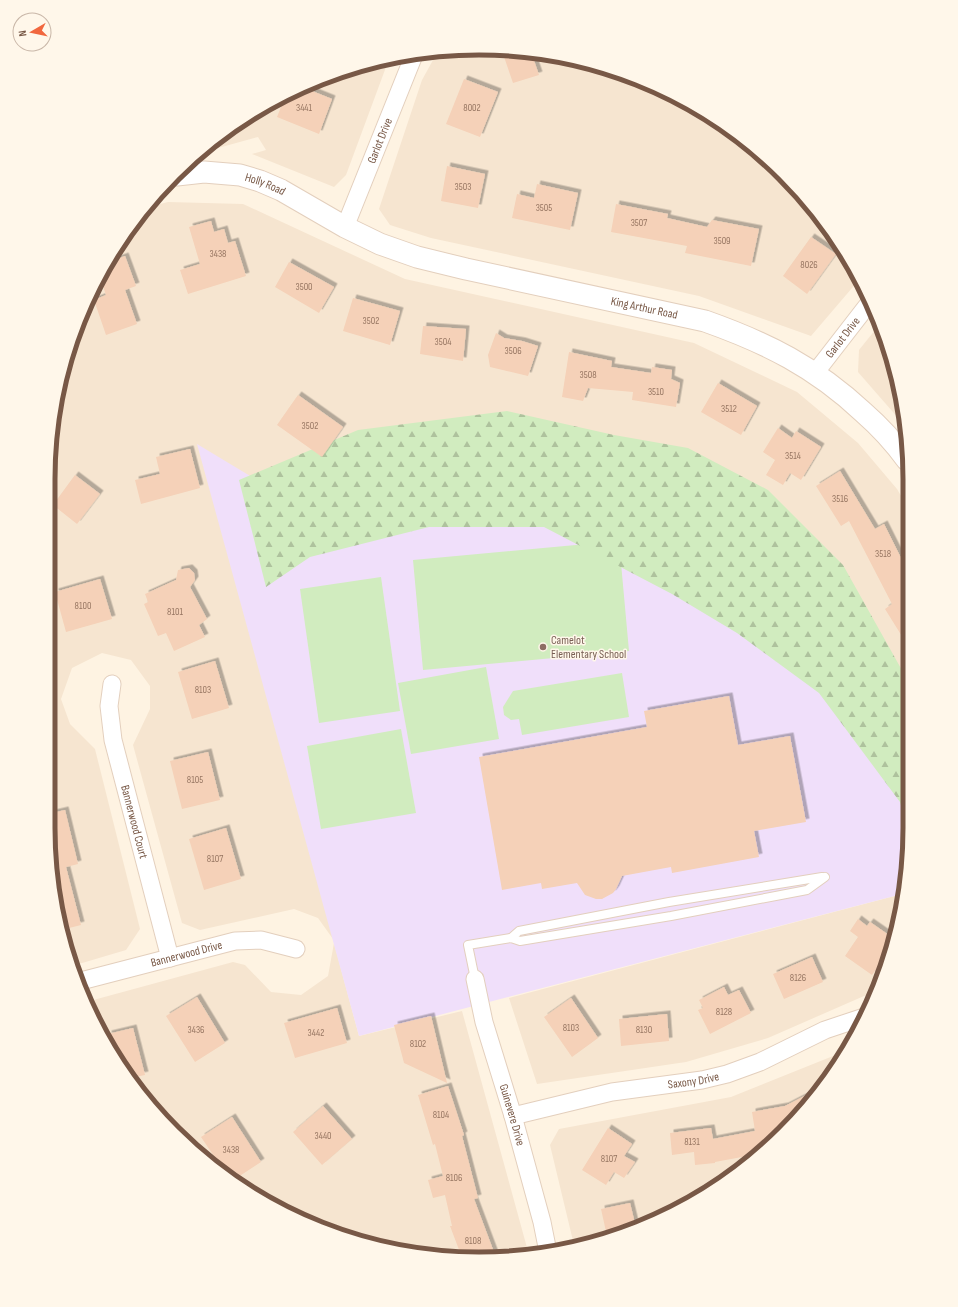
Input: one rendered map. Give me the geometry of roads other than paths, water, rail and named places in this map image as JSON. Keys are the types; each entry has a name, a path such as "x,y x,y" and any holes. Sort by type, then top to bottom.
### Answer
{"street":[{"name":"Garlot Drive","path":"345,227 412,61"},
{"name":"Holly Road","path":"184,174 204,172 223,173 240,175 260,181 281,190 345,227"},
{"name":"King Arthur Road","path":"345,227 380,244 417,257 705,321 742,334 783,354 815,373 844,394 876,424 902,455"},
{"name":"Garlot Drive","path":"815,373 866,307"},
{"name":"Bannerwood Court","path":"112,684 109,706 113,740 170,958"},
{"name":"Bannerwood Drive","path":"84,980 234,941 261,940 296,950"},
{"name":"Guinevere Drive","path":"475,978 484,1022 513,1116 542,1222 547,1246"},
{"name":"Saxony Drive","path":"513,1116 612,1092 702,1080 727,1074 760,1062 825,1030 857,1019"}],"lane":[{"path":"475,978 468,945 511,938 520,941 527,940 671,916 807,890 825,877 669,902 518,931 511,938"}],"place":[{"name":"Camelot Elementary School","path":"543,647"}]}
